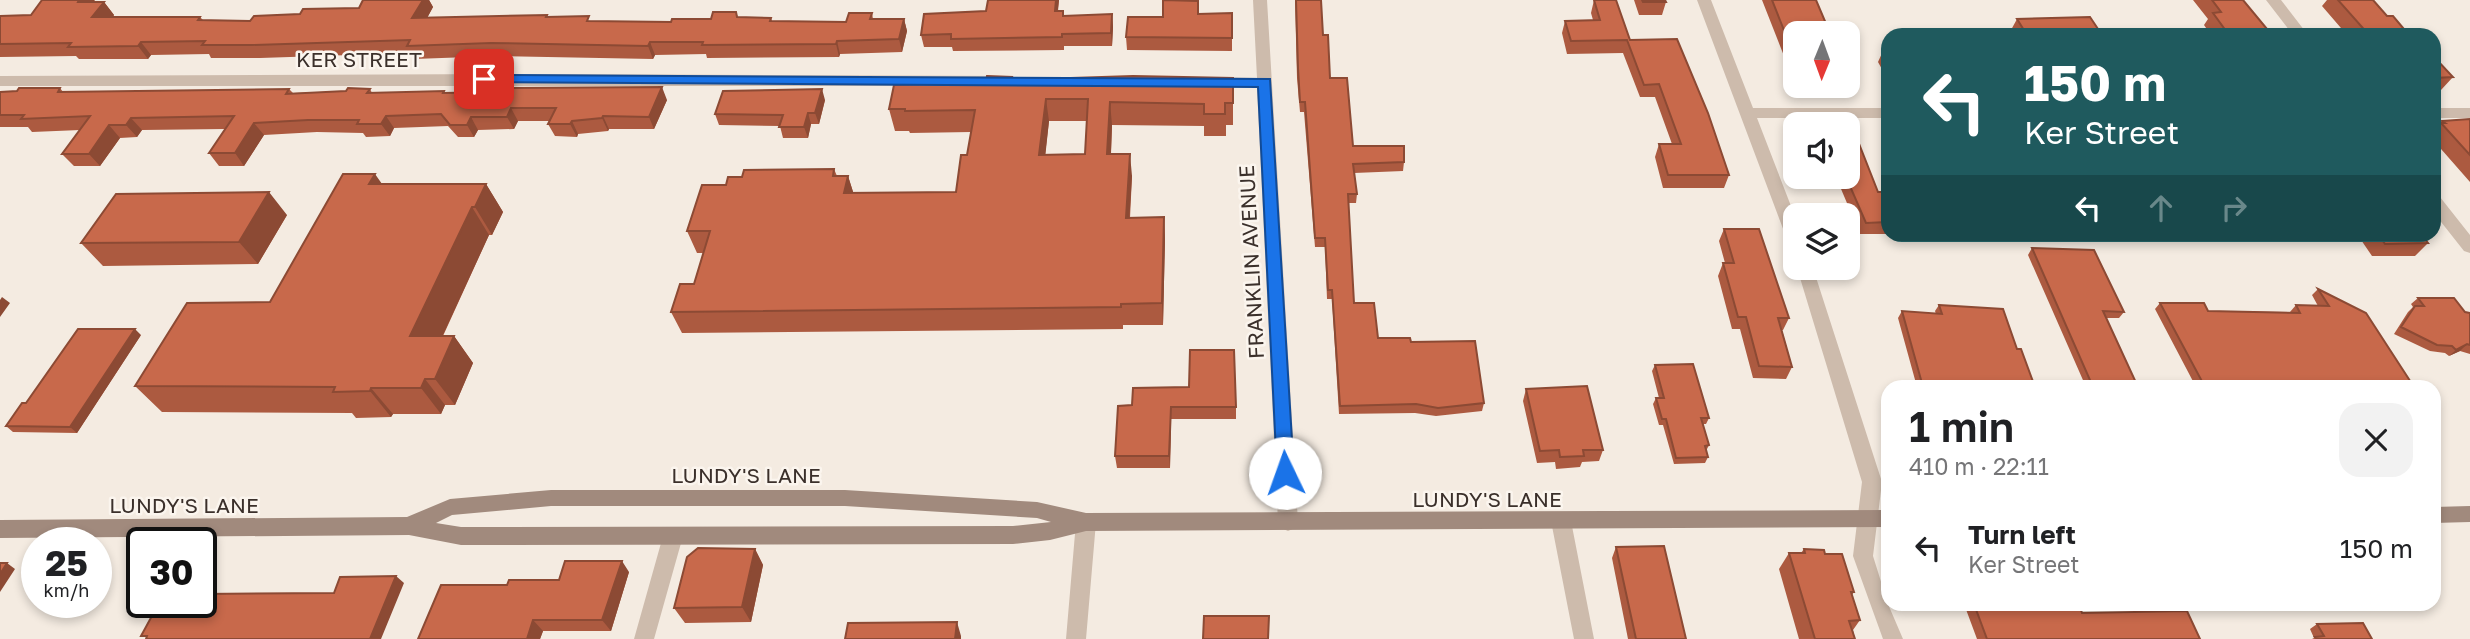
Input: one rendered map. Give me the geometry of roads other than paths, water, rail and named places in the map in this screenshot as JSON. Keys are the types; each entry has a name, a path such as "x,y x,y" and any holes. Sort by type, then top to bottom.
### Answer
{"main road":[{"name":"LUNDY'S LANE","path":"410,526 434,513 461,505 551,498 810,497 904,501 1037,510 1086,522 1878,520"},
{"path":"2441,514 2470,514"},
{"name":"LUNDY'S LANE","path":"0,529 410,526 461,537 1013,535 1050,531 1086,522"}],"street":[{"name":"FRANKLIN AVENUE","path":"1260,0 1288,522"},
{"path":"1704,0 1783,208"},
{"path":"2273,0 2295,28"},
{"name":"KER STREET","path":"0,81 1028,81"},
{"path":"1195,82 1265,83"},
{"path":"1746,113 1881,113"},
{"path":"2441,113 2470,113"},
{"path":"2441,210 2470,247"},
{"path":"1809,280 1872,482 1878,520 1863,556 1881,606"},
{"path":"1561,521 1584,639"},
{"path":"1076,639 1086,522"},
{"path":"644,639 673,536"},
{"path":"1883,611 1893,639"}]}
